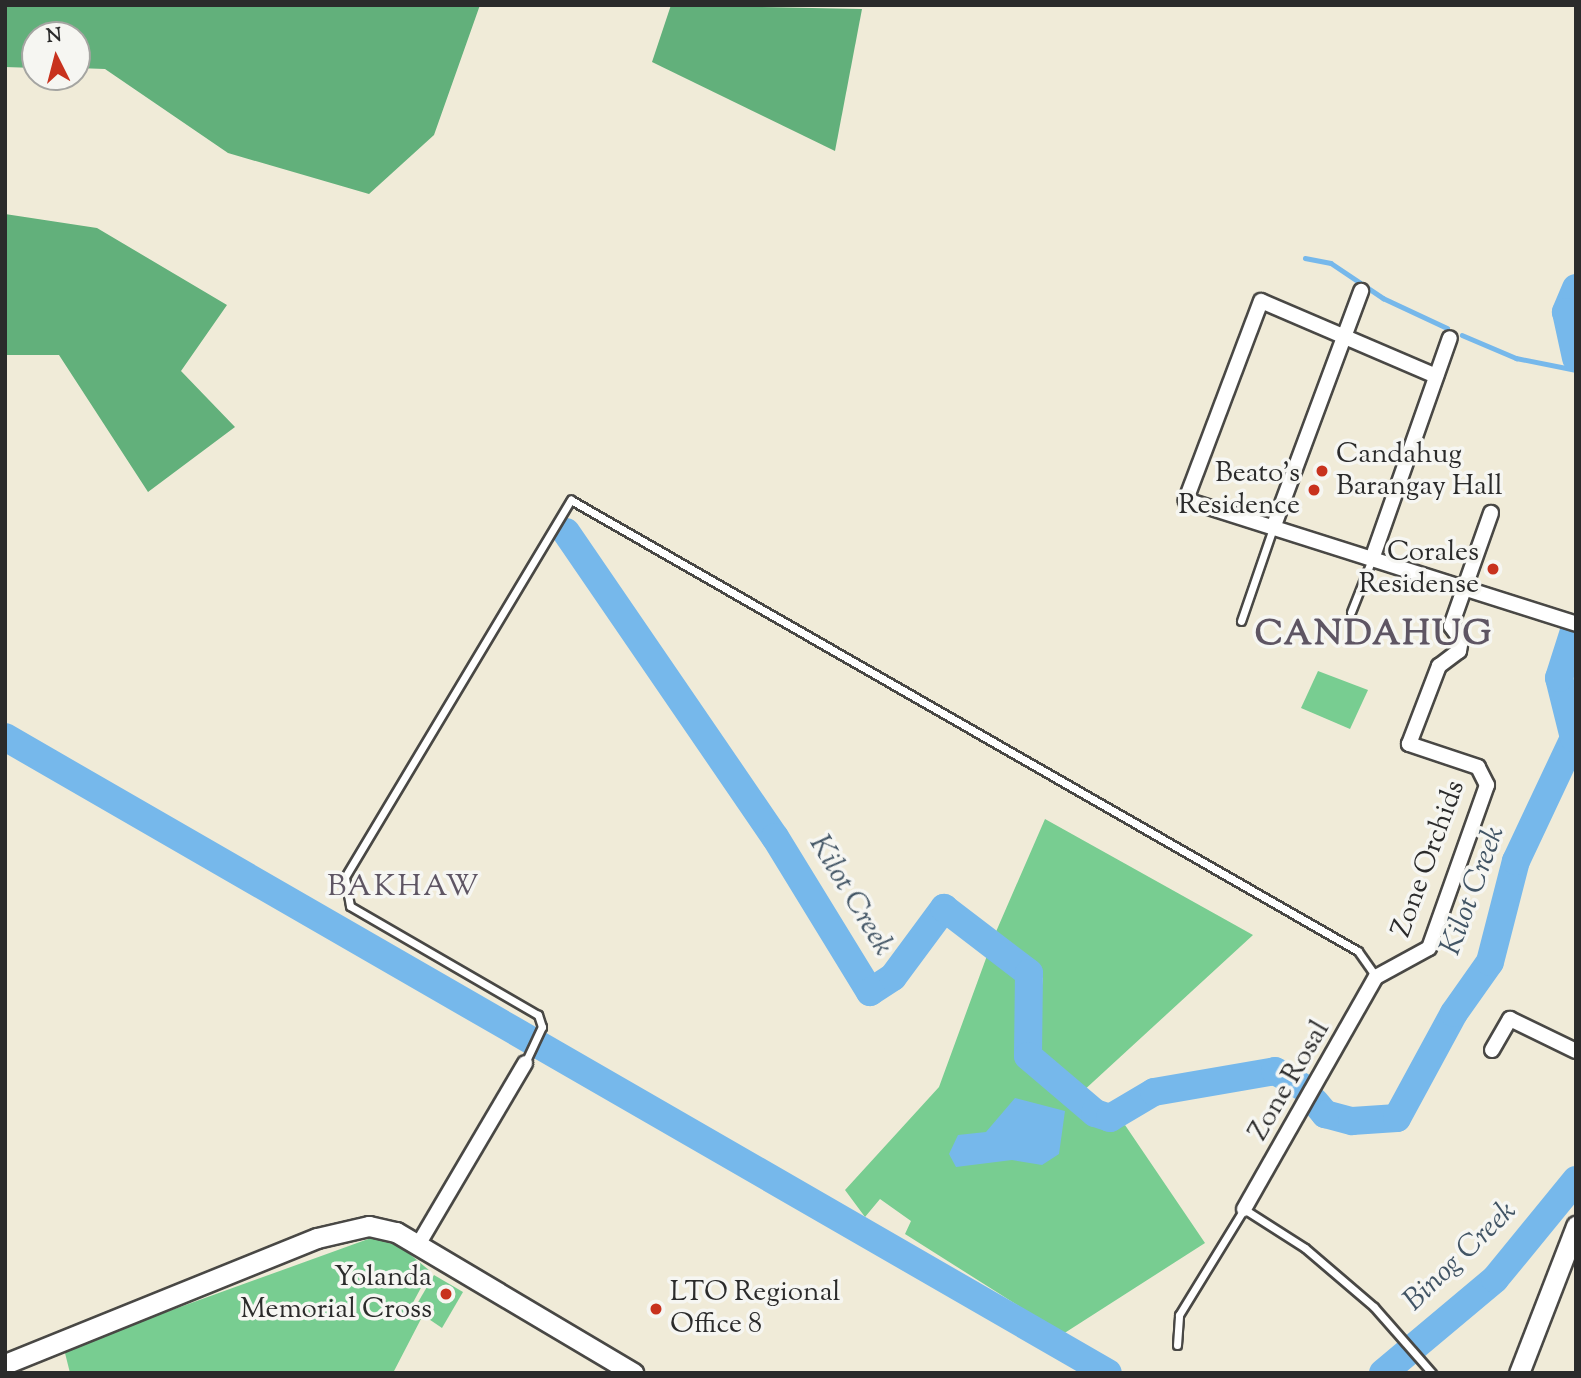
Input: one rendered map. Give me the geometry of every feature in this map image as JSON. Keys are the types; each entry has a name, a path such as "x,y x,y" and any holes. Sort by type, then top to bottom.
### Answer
{"street":[{"path":"1273,527 1361,292"},
{"path":"1436,376 1261,301 1186,500 1572,623"},
{"path":"1372,558 1450,338"},
{"name":"Zone Orchids","path":"1376,977 1429,948 1487,785 1478,766 1409,744 1439,666 1459,651 1461,640 1451,626 1491,513"},
{"name":"Zone Rosal","path":"1244,1209 1376,977"},
{"path":"1492,1051 1510,1019 1576,1051"},
{"path":"418,1245 525,1063"},
{"path":"1519,1373 1576,1226"},
{"path":"5,1364 333,1233 381,1228 418,1245 633,1373"}],"lane":[{"path":"525,1063 542,1027 538,1015 350,906 344,890 345,877 571,500 1358,951 1376,977"},
{"path":"1241,621 1273,527"},
{"path":"1351,612 1372,558"},
{"path":"1244,1209 1305,1248 1374,1307 1393,1334 1432,1373"},
{"name":"Zone Rosal","path":"1177,1345 1179,1315 1244,1209"}],"green space":[{"path":"5,5 480,5 434,135 369,194 228,153 105,69 91,68 91,21 21,21 21,68 5,67"},
{"path":"671,5 862,9 835,151 652,62"},
{"path":"5,214 97,228 227,305 181,371 235,427 148,492 59,355 5,355"},
{"path":"1318,671 1368,690 1350,729 1301,708"},
{"path":"1045,819 1253,935 1081,1093 1033,1047 1043,978 995,934"},
{"path":"988,953 1021,980 1020,1062 1088,1121 1108,1130 1125,1125 1205,1243 1063,1334 905,1234 911,1221 880,1199 865,1217 845,1190 939,1087"},
{"path":"371,1238 400,1246 430,1271 409,1310 421,1319 393,1373 70,1373 64,1349"},
{"path":"434,1275 463,1292 442,1328 414,1309"}],"water":[{"path":"1015,1098 1065,1111 1059,1154 1042,1165 1012,1160 956,1167 949,1154 958,1135 986,1132"}],"waterway":[{"path":"1305,258 1331,263 1383,298 1447,328"},
{"name":"Kilot Creek","path":"1576,288 1566,312 1576,358"},
{"path":"1462,335 1516,358 1576,370"},
{"name":"Kilot Creek","path":"566,532 775,837 870,992 893,977 944,908 1029,973 1028,1056 1095,1113 1110,1118 1154,1092 1275,1071 1306,1089"},
{"name":"Kilot Creek","path":"1315,1102 1325,1114 1352,1121 1397,1118 1454,1013 1490,962 1516,861 1574,738 1559,678 1574,631"},
{"path":"5,737 1108,1373"},
{"name":"Binog Creek","path":"1383,1373 1495,1279 1576,1180"}],"place":[{"name":"Candahug Barangay Hall","path":"1322,471"},
{"name":"Beato's Residence","path":"1314,490"},
{"name":"Corales Residense","path":"1493,569"},
{"name":"Yolanda Memorial Cross","path":"446,1294"},
{"name":"LTO Regional Office 8","path":"656,1309"}],"district":[{"name":"CANDAHUG","path":"1374,636"},
{"name":"BAKHAW","path":"404,888"}]}
